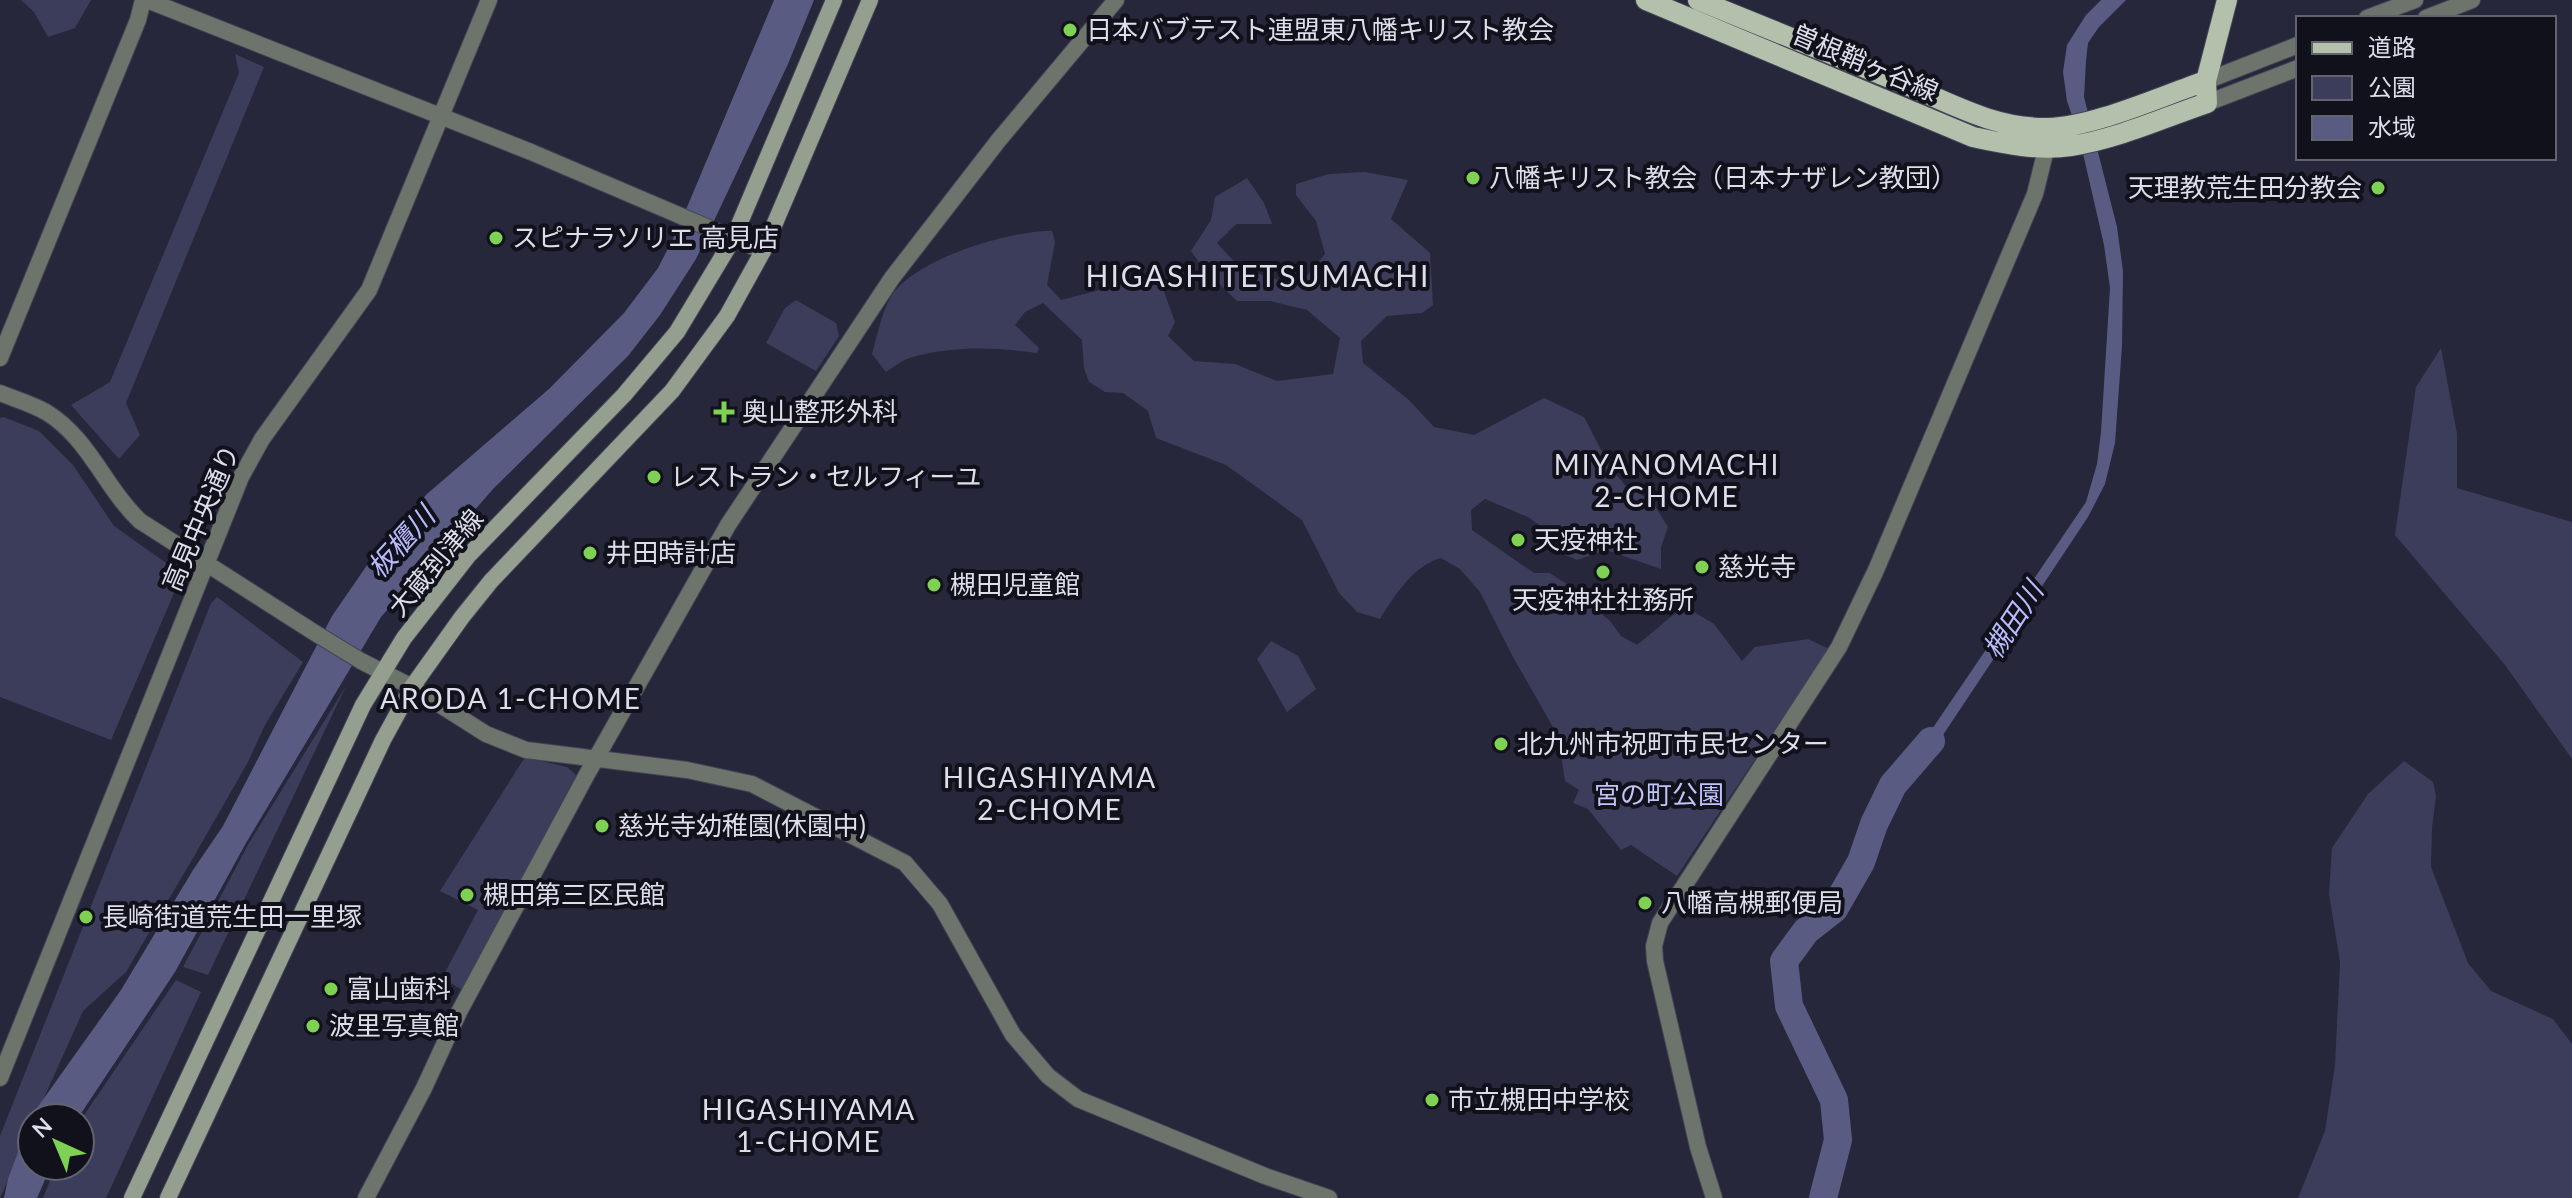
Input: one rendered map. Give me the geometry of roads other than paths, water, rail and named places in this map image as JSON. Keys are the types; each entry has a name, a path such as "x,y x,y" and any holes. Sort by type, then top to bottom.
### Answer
{"main road":[{"name":"大蔵到津線","path":"132,1198 363,705 382,672 431,600 468,556 624,395 677,332 733,239 834,0"},
{"name":"大蔵到津線","path":"168,1198 383,740 412,687 491,581 672,391 727,316 763,251 870,0"},
{"name":"曽根鞘ヶ谷線","path":"1646,0 1973,137 2005,144 2055,133"},
{"name":"曽根鞘ヶ谷線","path":"1698,0 1919,89 1980,117 2055,133 2070,146 2095,130"},
{"path":"2055,133 2095,130 2207,103 2206,81 2227,0"},
{"path":"2095,130 2206,81"}],"street":[{"path":"0,358 145,0 442,116 763,251"},
{"name":"高見中央通り","path":"0,1078 250,457 369,290 489,0"},
{"path":"366,1198 424,1088 459,1012 728,525 865,316 954,197 1116,0"},
{"path":"2372,16 2415,0"},
{"path":"2431,16 2472,0"},
{"path":"2206,81 2296,46"},
{"path":"2207,103 2296,69"},
{"path":"1714,1198 1698,1147 1655,961 1654,946 1660,923 1839,647 1876,570 2029,208 2055,133"},
{"path":"0,393 46,412 66,427 86,448 132,514 315,633 412,687 486,734 526,750 687,770 752,784 905,863 940,904 1013,1035 1048,1076 1078,1099 1265,1176 1329,1198"}],"water":[{"name":"板櫃川","path":"774,0 814,0 788,64 696,259 660,315 628,356 494,488 381,617 246,843 175,972 89,1102 41,1102 121,990 223,826 332,616 383,542 427,494 549,389 624,313 658,268 677,231"},
{"path":"2101,0 2126,0 2088,43 2084,97 2117,227 2123,271 2122,346 2115,443 2105,484 2088,517 1927,759 1914,771 1908,771 1928,735 2086,502 2097,464 2110,288 2104,245 2079,136 2067,101 2063,72 2067,45 2086,15"},
{"path":"16,1158 16,1182 44,1182 37,1198 4,1198"}],"waterway":[{"name":"槻田川","path":"1823,1198 1838,1140 1834,1100 1789,1006 1784,961 1806,931 1834,909 1861,862 1874,824 1893,785 1931,741"}],"place":[{"name":"日本バブテスト連盟東八幡キリスト教会","path":"1070,30"},
{"name":"八幡キリスト教会（日本ナザレン教団）","path":"1473,178"},
{"name":"天理教荒生田分教会","path":"2378,188"},
{"name":"スピナラソリエ 高見店","path":"496,238"},
{"name":"奥山整形外科","path":"724,412"},
{"name":"レストラン・セルフィーユ","path":"654,477"},
{"name":"天疫神社","path":"1518,540"},
{"name":"井田時計店","path":"590,553"},
{"name":"慈光寺","path":"1702,567"},
{"name":"天疫神社社務所","path":"1603,572"},
{"name":"槻田児童館","path":"934,585"},
{"name":"北九州市祝町市民センター","path":"1501,744"},
{"name":"慈光寺幼稚園(休園中)","path":"602,826"},
{"name":"槻田第三区民館","path":"467,895"},
{"name":"八幡高槻郵便局","path":"1645,903"},
{"name":"長崎街道荒生田一里塚","path":"86,917"},
{"name":"富山歯科","path":"331,989"},
{"name":"波里写真館","path":"313,1026"},
{"name":"市立槻田中学校","path":"1432,1100"}],"district":[{"name":"HIGASHITETSUMACHI","path":"1258,277"},
{"name":"MIYANOMACHI 2-CHOME","path":"1667,481"},
{"name":"ARODA 1-CHOME","path":"511,699"},
{"name":"HIGASHIYAMA 2-CHOME","path":"1050,794"},
{"name":"HIGASHIYAMA 1-CHOME","path":"809,1126"}],"park label":[{"name":"宮の町公園","path":"1659,795"}]}
